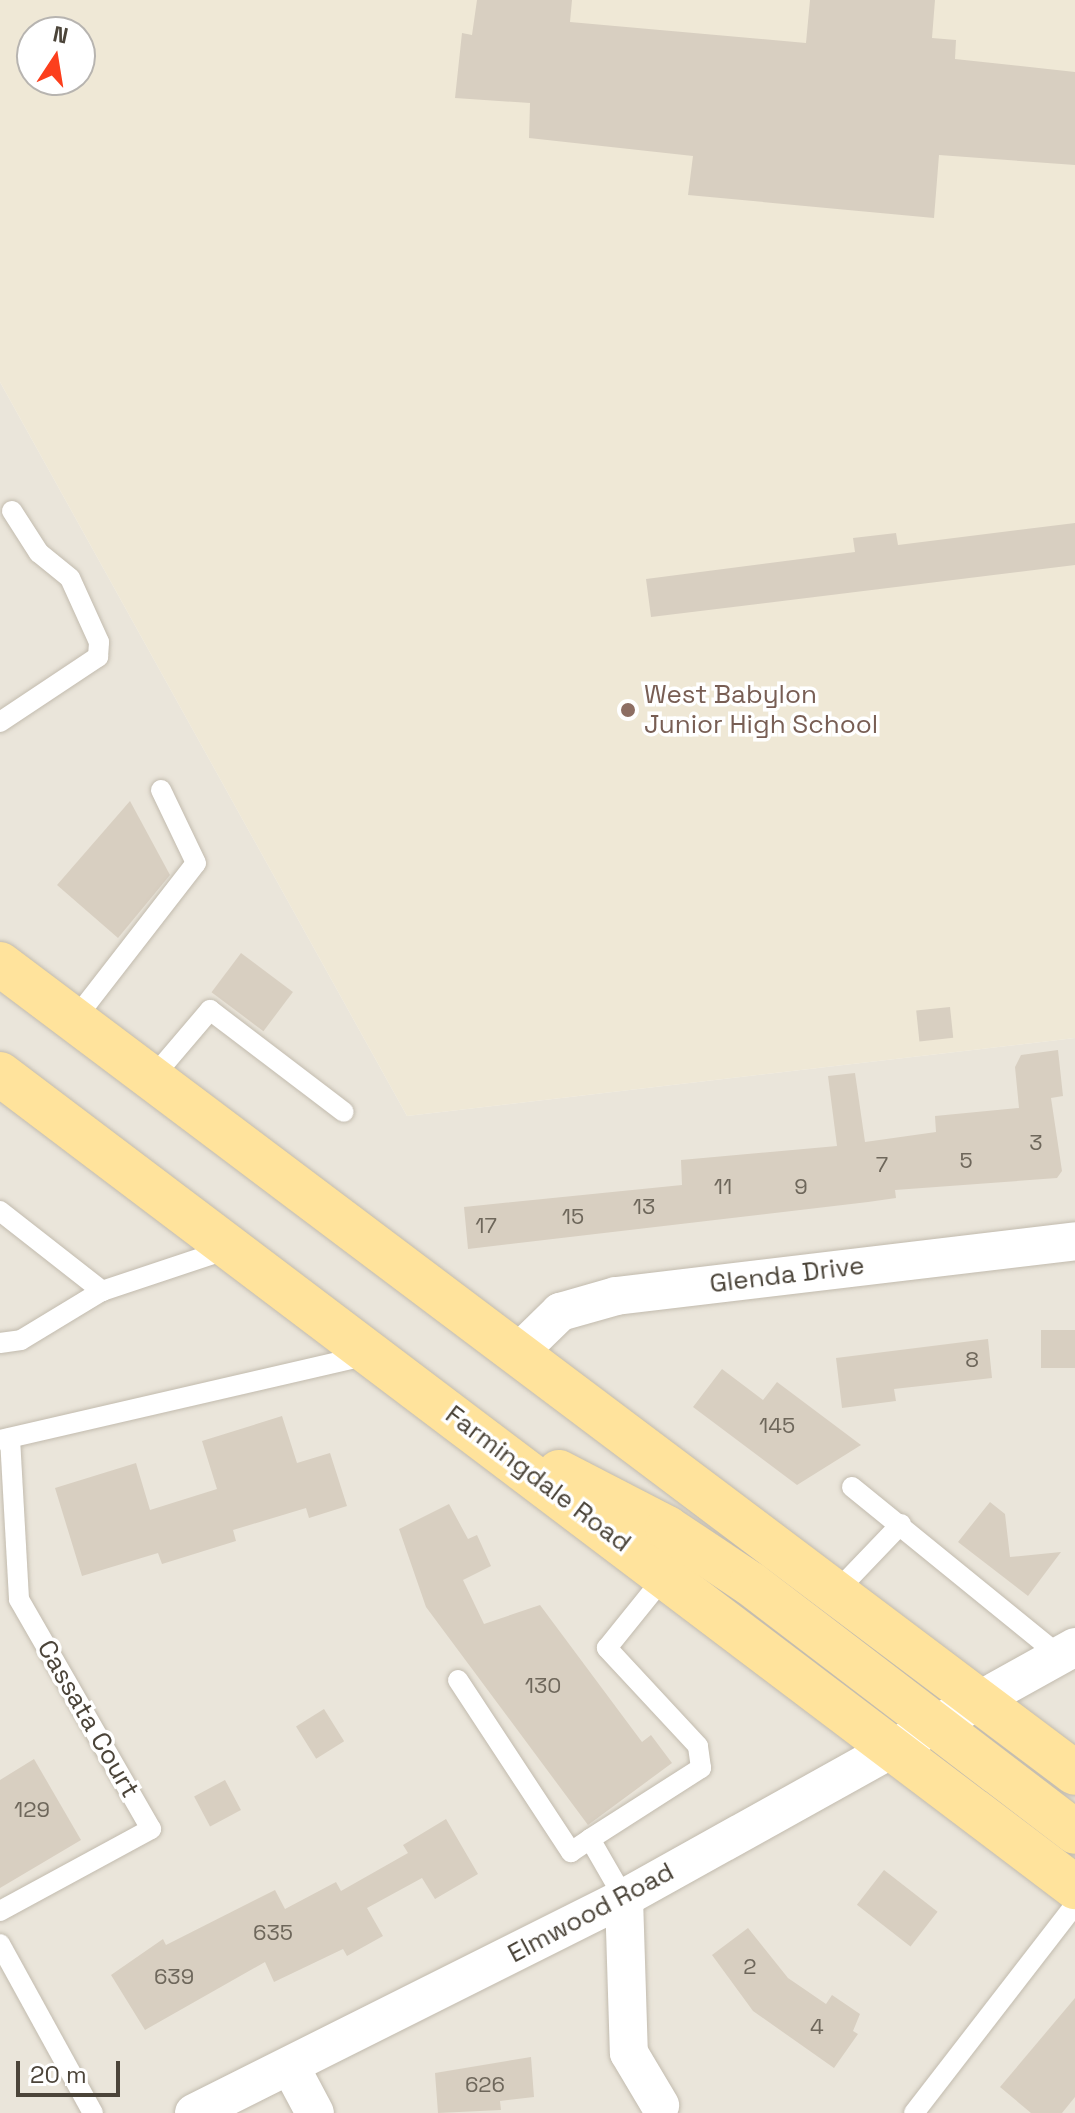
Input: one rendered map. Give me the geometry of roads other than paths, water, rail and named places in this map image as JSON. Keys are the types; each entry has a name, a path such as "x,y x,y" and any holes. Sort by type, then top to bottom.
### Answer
{"main road":[{"path":"0,964 1075,1773"},
{"name":"Farmingdale Road","path":"0,1074 894,1747 1075,1887"},
{"path":"477,1433 667,1528 790,1612 1075,1832"}],"street":[{"name":"Glenda Drive","path":"518,1353 560,1312 616,1296 1075,1241"},
{"name":"Elmwood Road","path":"194,2113 624,1898 1067,1651"},
{"path":"624,1898 629,2053 660,2105"},
{"path":"290,2066 315,2113"}],"lane":[{"path":"0,722 98,657 99,642 70,578 39,553 12,511"},
{"path":"75,1019 196,863 161,790"},
{"path":"153,1077 210,1010 344,1112"},
{"path":"0,1211 102,1291"},
{"path":"0,1343 21,1340 102,1291 231,1248"},
{"name":"Cassata Court","path":"0,1911 151,1829 19,1599 5,1439 371,1354"},
{"path":"852,1487 1067,1651"},
{"path":"836,1592 901,1524"},
{"path":"458,1680 571,1852 701,1768 698,1746 607,1648 666,1575"},
{"path":"590,1839 624,1898"},
{"path":"914,2113 1075,1905"},
{"path":"0,1944 93,2113"}],"place":[{"name":"West Babylon Junior High School","path":"628,710"}]}
